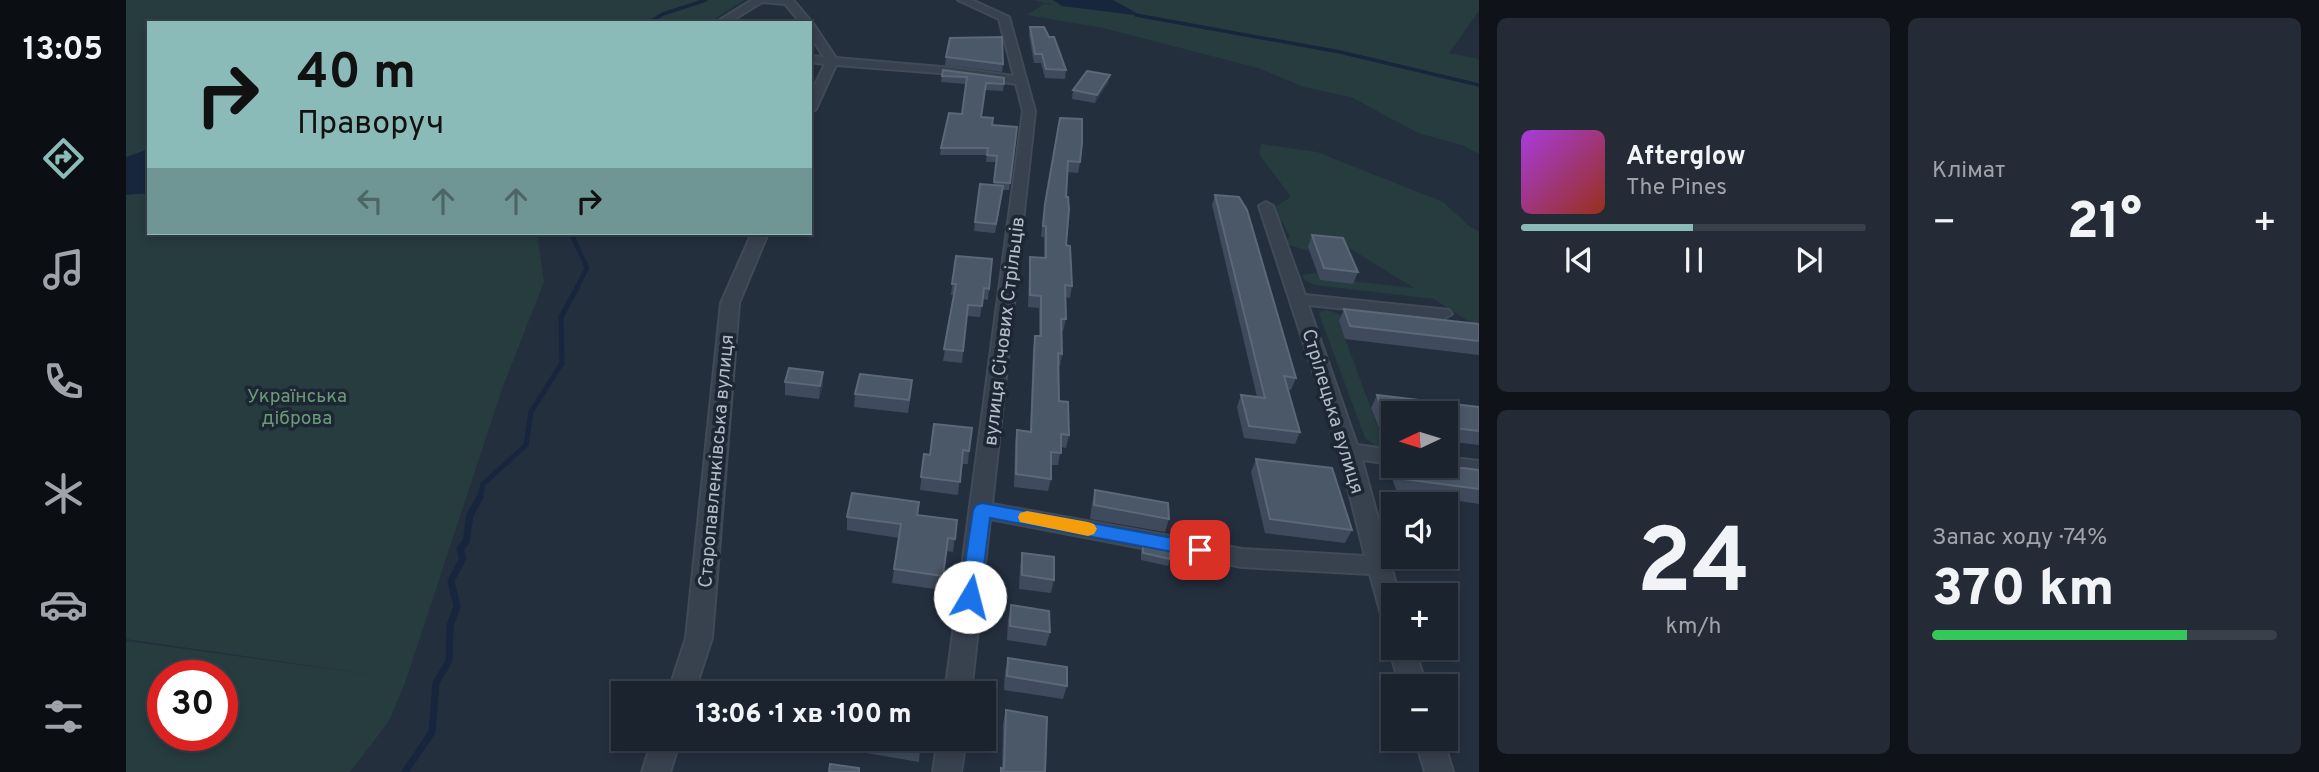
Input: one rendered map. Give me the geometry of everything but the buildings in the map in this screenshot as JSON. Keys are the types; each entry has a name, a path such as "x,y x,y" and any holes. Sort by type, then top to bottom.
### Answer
{"street":[{"path":"723,21 759,0"},
{"path":"765,0 788,1 806,21"},
{"name":"вулиця Січових Стрільців","path":"960,681 1029,111 1004,17 963,0"},
{"path":"812,30 832,61"},
{"path":"812,59 953,71 1021,81"},
{"path":"812,105 832,61"},
{"name":"Стрілецька вулиця","path":"1265,206 1349,451 1384,583"},
{"name":"Старопавленківська вулиця","path":"685,681 699,638 730,303 759,235"},
{"path":"1298,299 1443,314"},
{"path":"1349,451 1381,455"},
{"path":"1458,465 1479,468"},
{"path":"982,510 1242,558 1379,566"},
{"path":"656,772 663,751"},
{"path":"947,772 950,751"},
{"path":"1433,751 1439,772"}],"green space":[{"name":"Українська діброва","path":"126,0 744,0 711,21 147,21 147,235 537,235 544,282 502,389 406,680 389,721 350,772 126,772 126,641 382,676 126,639"},
{"path":"1033,0 1479,0 1479,11 1449,53 1479,59 1479,154 1465,146 1418,133 1351,97 1304,87 1258,68 1103,28 1027,15 1044,4 1055,5"},
{"path":"1261,144 1317,152 1443,202 1470,227 1479,231 1479,328 1434,299 1315,285 1305,280 1302,275 1317,273 1320,280 1414,288 1346,246 1308,247 1309,251 1289,245 1286,241 1290,237 1283,223 1266,206 1275,207 1291,197 1259,154"},
{"path":"1328,310 1343,316 1339,322 1381,433 1381,446 1365,438 1319,314"}],"water":[{"path":"1053,0 1113,0 1142,16 1062,6"},
{"path":"147,150 147,193 126,195 126,157"}],"waterway":[{"path":"651,21 663,14 706,0"},
{"path":"1136,15 1340,52 1479,85"},
{"path":"572,235 587,268 577,287"},
{"path":"480,498 483,484 526,445 531,412 562,363 561,317 578,286"},
{"path":"405,772 432,732 436,683 449,661 450,626 457,606 451,581 463,558 460,549 466,542 470,515 480,497"}],"slow traffic":[{"path":"1027,517 1088,529"}],"route":[{"path":"970,597 982,510 1200,550"}]}
